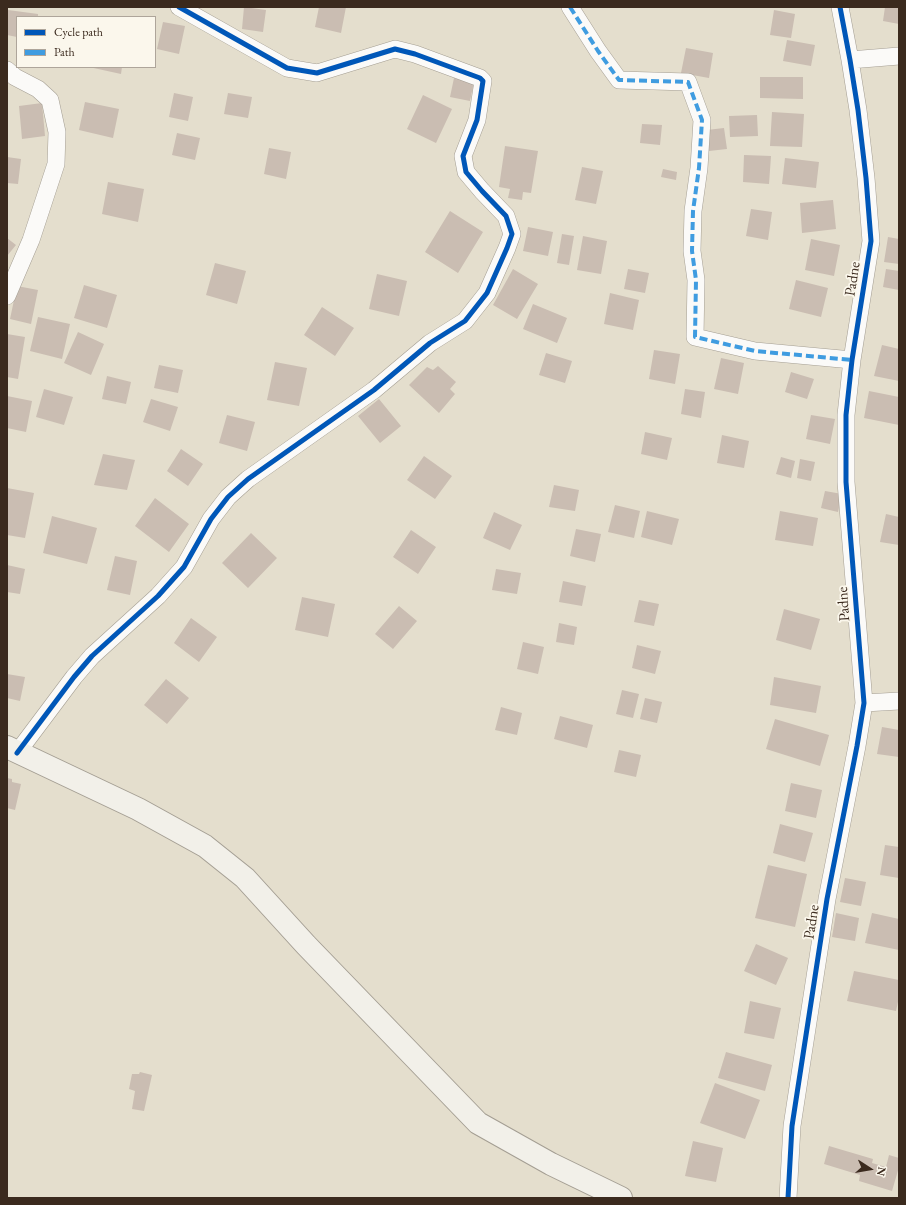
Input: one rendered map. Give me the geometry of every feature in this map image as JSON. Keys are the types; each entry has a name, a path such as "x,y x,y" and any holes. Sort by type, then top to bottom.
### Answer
{"main road":[{"path":"12,750 138,809 205,846 245,878 306,945 478,1123 551,1164 621,1198"}],"street":[{"path":"12,750 92,656 158,596 184,567 211,519 228,497 248,479 374,390 430,343 465,321 487,293 512,234 506,216 466,172 463,156 476,120 483,81 480,78 416,54 395,49 317,73 287,68 179,7"},
{"path":"570,7 598,51 619,80 688,82 702,120 699,168 693,211 692,251 696,280 695,337 755,351 852,360"},
{"name":"Padne","path":"788,1198 792,1126 801,1067 828,899 864,703 846,482 846,415 852,360 871,241 866,178 850,60 840,7"},
{"path":"850,60 899,56"},
{"path":"7,70 15,77 38,89 50,100 57,132 56,164 31,240 7,296"},
{"path":"864,703 899,701"}],"building":[{"path":"244,7 266,10 263,32 242,29"},
{"path":"319,7 346,7 341,33 315,27"},
{"path":"885,7 899,7 899,24 883,21"},
{"path":"8,10 38,14 38,16 16,16 16,37 7,35"},
{"path":"774,10 795,14 791,38 770,35"},
{"path":"163,22 185,26 179,54 157,49"},
{"path":"787,40 815,45 811,66 783,61"},
{"path":"686,48 713,53 709,78 681,73"},
{"path":"94,68 122,68 121,74"},
{"path":"760,77 803,77 803,99 760,98"},
{"path":"454,78 474,82 470,101 450,97"},
{"path":"174,93 193,97 188,121 169,117"},
{"path":"228,93 252,97 248,118 224,114"},
{"path":"423,95 452,109 436,143 407,129"},
{"path":"85,102 119,109 113,138 79,130"},
{"path":"42,103 45,136 22,139 19,106"},
{"path":"772,112 804,114 802,147 770,146"},
{"path":"757,115 758,136 730,137 729,116"},
{"path":"642,124 662,125 660,145 640,143"},
{"path":"724,128 727,149 709,151 707,130"},
{"path":"177,133 200,138 195,160 172,155"},
{"path":"505,146 538,151 531,193 523,192 522,200 508,198 510,189 499,187"},
{"path":"269,148 291,152 286,179 264,174"},
{"path":"744,155 771,156 769,184 743,182"},
{"path":"7,157 21,159 18,184 7,183"},
{"path":"785,158 819,162 816,188 782,184"},
{"path":"582,167 603,171 596,204 575,200"},
{"path":"663,169 677,172 676,180 661,177"},
{"path":"108,182 144,189 138,222 102,214"},
{"path":"833,200 836,229 802,233 800,203"},
{"path":"751,209 772,212 768,240 746,236"},
{"path":"450,211 483,232 458,273 425,252"},
{"path":"528,227 553,232 548,256 523,251"},
{"path":"562,234 574,236 569,265 557,263"},
{"path":"583,236 607,241 601,274 577,270"},
{"path":"888,237 899,239 899,264 884,262"},
{"path":"7,238 16,245 7,256"},
{"path":"811,239 840,245 834,276 805,270"},
{"path":"215,263 246,271 237,304 206,295"},
{"path":"513,269 538,284 517,319 493,305"},
{"path":"628,269 649,273 645,293 624,289"},
{"path":"886,269 899,271 899,290 883,287"},
{"path":"377,274 407,281 399,316 369,309"},
{"path":"796,280 828,288 821,317 789,309"},
{"path":"84,285 117,295 107,328 74,318"},
{"path":"17,286 38,290 31,324 10,319"},
{"path":"610,293 639,300 633,330 604,324"},
{"path":"533,304 567,318 557,343 523,329"},
{"path":"322,307 354,328 335,356 304,335"},
{"path":"38,317 70,324 62,359 30,351"},
{"path":"78,332 104,344 91,375 64,363"},
{"path":"7,334 25,337 18,379 7,377"},
{"path":"882,345 899,349 899,381 874,376"},
{"path":"654,350 680,354 675,384 649,379"},
{"path":"546,353 572,361 565,383 539,375"},
{"path":"721,358 744,363 738,394 714,389"},
{"path":"275,362 307,368 299,406 267,400"},
{"path":"159,365 183,370 178,393 154,388"},
{"path":"438,366 456,382 450,389 455,394 439,413 409,385 427,367 433,370"},
{"path":"791,372 814,379 807,399 785,392"},
{"path":"107,376 131,382 126,404 102,399"},
{"path":"44,389 73,397 64,425 36,417"},
{"path":"685,389 705,392 701,418 681,414"},
{"path":"869,391 899,397 899,425 864,418"},
{"path":"7,396 32,401 26,432 7,428"},
{"path":"151,399 178,407 170,431 143,422"},
{"path":"379,399 401,426 380,443 358,416"},
{"path":"227,415 255,422 247,451 219,443"},
{"path":"811,415 835,419 830,444 806,439"},
{"path":"645,432 672,438 667,460 641,454"},
{"path":"722,435 749,441 744,468 717,463"},
{"path":"181,449 203,464 188,486 167,471"},
{"path":"103,454 135,460 127,490 94,485"},
{"path":"424,456 452,476 435,499 407,480"},
{"path":"781,457 795,461 791,478 776,474"},
{"path":"800,459 815,462 811,481 797,478"},
{"path":"554,485 579,490 575,511 549,507"},
{"path":"7,488 34,493 25,538 7,535"},
{"path":"825,491 842,494 838,512 821,508"},
{"path":"155,498 189,524 169,552 135,526"},
{"path":"615,505 640,511 634,538 608,532"},
{"path":"647,511 679,519 672,545 641,537"},
{"path":"780,511 818,518 813,546 775,540"},
{"path":"494,512 522,525 510,550 483,538"},
{"path":"886,514 899,517 899,545 880,542"},
{"path":"52,516 97,528 87,564 43,553"},
{"path":"576,529 601,534 595,562 570,556"},
{"path":"411,530 436,547 418,574 393,557"},
{"path":"251,533 277,558 248,588 222,563"},
{"path":"115,556 137,561 130,595 107,590"},
{"path":"7,565 25,569 20,594 7,592"},
{"path":"496,569 521,573 517,594 492,590"},
{"path":"563,581 586,586 582,606 559,602"},
{"path":"302,597 335,604 328,637 295,630"},
{"path":"639,600 659,604 654,626 634,622"},
{"path":"399,606 417,621 393,649 375,634"},
{"path":"784,609 820,619 811,650 776,640"},
{"path":"191,618 217,637 199,662 174,643"},
{"path":"559,623 577,627 574,645 556,642"},
{"path":"523,642 544,647 538,674 517,669"},
{"path":"637,645 661,651 655,674 632,668"},
{"path":"7,674 25,677 20,701 7,698"},
{"path":"774,677 821,686 816,713 770,705"},
{"path":"166,679 189,698 167,724 144,705"},
{"path":"622,690 639,694 633,718 616,714"},
{"path":"645,698 662,702 657,723 640,719"},
{"path":"501,707 522,713 517,735 495,730"},
{"path":"560,716 593,725 587,748 554,739"},
{"path":"775,719 829,735 820,766 766,749"},
{"path":"882,727 899,730 899,757 877,754"},
{"path":"619,750 641,755 636,777 614,772"},
{"path":"7,778 12,779 12,782 21,784 15,810 7,808"},
{"path":"791,783 822,790 816,818 785,811"},
{"path":"780,824 813,833 805,862 773,853"},
{"path":"885,845 899,847 899,878 880,875"},
{"path":"768,865 807,874 795,927 755,918"},
{"path":"845,878 866,882 861,906 840,902"},
{"path":"836,913 859,918 855,941 832,937"},
{"path":"872,913 899,919 899,950 865,943"},
{"path":"756,944 788,958 776,985 744,971"},
{"path":"854,971 899,980 899,997 896,1011 847,1001"},
{"path":"750,1001 781,1008 774,1039 744,1033"},
{"path":"726,1052 772,1065 765,1091 718,1078"},
{"path":"140,1072 152,1075 144,1111 132,1109 135,1091 129,1089 132,1074 139,1074"},
{"path":"715,1083 760,1100 745,1139 700,1123"},
{"path":"693,1141 723,1148 716,1182 685,1176"},
{"path":"829,1146 873,1159 872,1163 886,1167 889,1155 899,1158 899,1167 892,1191 859,1181 860,1175 824,1164"}],"marked path":[{"path":"570,7 598,51 619,80 688,82 702,120 699,168 693,211 692,251 696,280 695,337 755,351 852,360"}],"cycle path":[{"path":"17,753 74,677 92,656 158,596 184,567 211,519 228,497 248,479 374,390 430,343 465,321 487,293 512,234 506,216 466,172 463,156 477,120 483,81 480,78 415,54 395,49 317,73 287,68 179,7"},
{"path":"788,1198 792,1126 827,899 864,703 846,482 846,415 852,360 871,241 866,178 858,110 840,7"}]}
